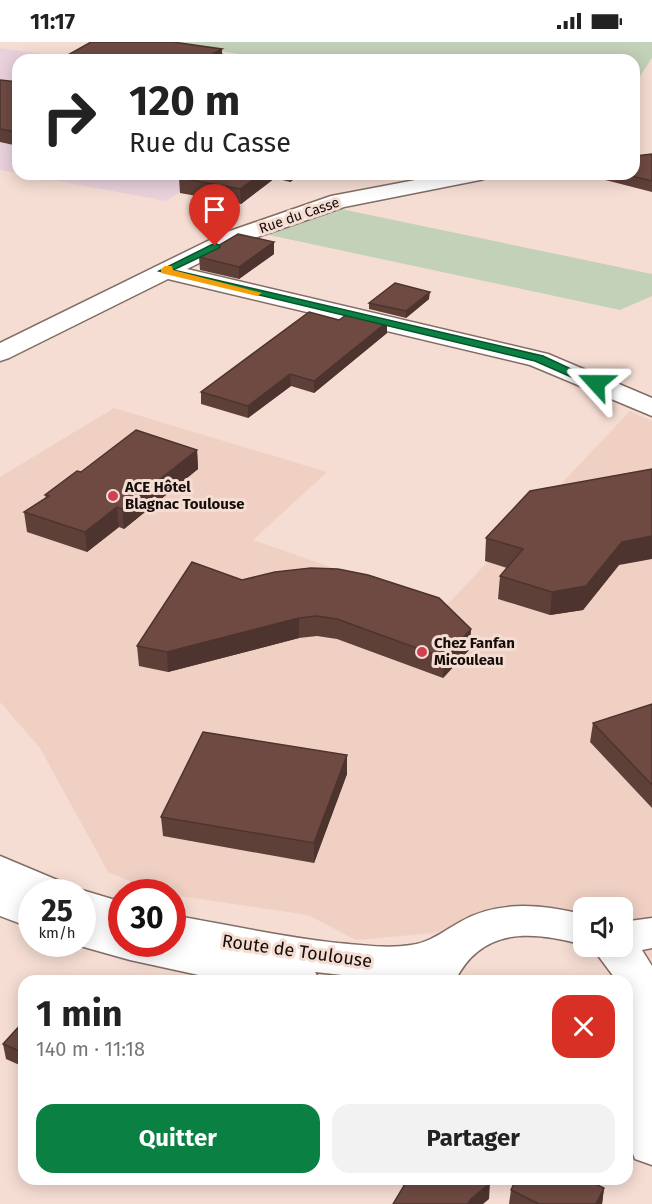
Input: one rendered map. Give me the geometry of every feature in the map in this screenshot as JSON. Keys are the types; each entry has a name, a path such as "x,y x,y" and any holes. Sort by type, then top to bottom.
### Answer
{"street":[{"name":"Rue du Casse","path":"0,353 232,238 339,201 449,180"},
{"path":"164,271 539,359 652,408"},
{"path":"0,870 20,879"},
{"path":"0,899 18,907"},
{"path":"436,975 441,963 455,946 481,929 506,921 534,919 573,926"},
{"name":"Route de Toulouse","path":"186,933 307,955 378,963 416,961 455,946"},
{"path":"633,936 652,933"},
{"name":"Route de Toulouse","path":"186,956 272,975"},
{"path":"623,957 649,988 649,1013 644,1035 633,1049"},
{"path":"633,1080 647,1119 652,1146"},
{"path":"633,1147 652,1157"}],"shaded area":[{"path":"0,48 42,54 12,54 12,172 0,170"},
{"path":"53,180 199,180 166,201"},
{"path":"114,408 327,472 253,540 445,607 630,411 652,421 652,960 633,945 633,897 573,897 573,911 504,906 434,933 356,940 308,915 186,897 186,879 125,879 108,872 40,748 0,702 0,477"}],"green space":[{"path":"159,42 652,42 652,58 640,76 640,54 239,54"},
{"path":"341,209 652,274 652,296 620,310 269,235 289,223"}],"building":[{"path":"91,42 173,42 222,49 214,53 221,54 70,54"},
{"path":"0,80 12,81 12,131 0,129"},
{"path":"652,154 652,181 640,178 640,155"},
{"path":"190,180 253,180 240,189"},
{"path":"238,234 274,242 239,267 199,257"},
{"path":"395,283 430,292 406,311 369,303"},
{"path":"309,312 339,320 349,313 387,322 314,381 290,374 248,406 201,392"},
{"path":"136,430 197,450 122,509 117,507 85,532 24,512 49,496 45,495 77,471 81,472"},
{"path":"652,469 652,536 622,542 586,586 552,592 500,576 523,549 486,538 530,491"},
{"path":"192,562 242,580 275,572 311,568 338,569 368,575 439,598 471,629 444,658 337,619 317,616 299,618 167,652 137,646"},
{"path":"652,704 652,785 593,723"},
{"path":"203,732 347,755 314,843 161,817"},
{"path":"18,1028 18,1050 3,1044"},
{"path":"404,1185 488,1185 468,1204 393,1204"},
{"path":"513,1185 598,1185 604,1188 596,1204 539,1204 511,1190"}],"slow traffic":[{"path":"169,268 164,271 257,293"}],"place":[{"name":"ACE Hôtel Blagnac Toulouse","path":"113,496"},
{"name":"Chez Fanfan Micouleau","path":"422,652"}],"route":[{"path":"215,246 164,271 539,359 596,383"}]}
